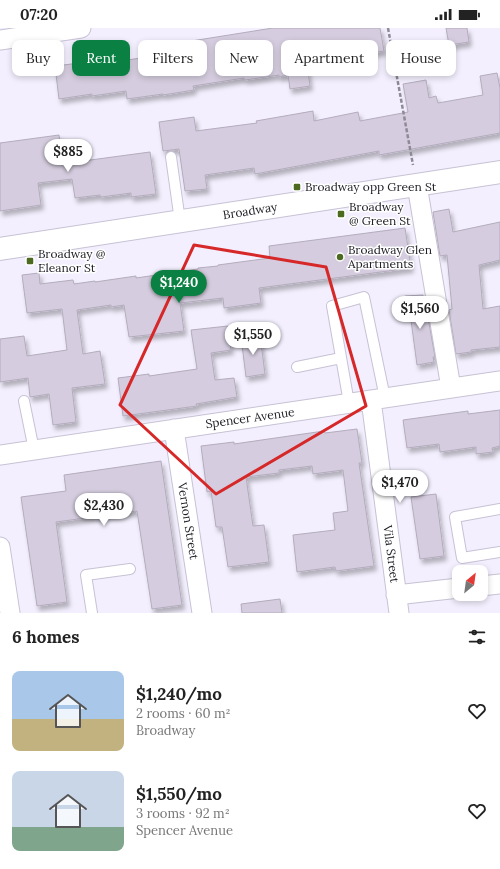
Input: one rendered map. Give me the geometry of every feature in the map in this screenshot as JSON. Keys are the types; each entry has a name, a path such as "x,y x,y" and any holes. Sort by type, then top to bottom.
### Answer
{"main road":[{"name":"Broadway","path":"0,249 180,221 415,175 500,172"}],"street":[{"path":"0,40 81,28"},
{"path":"415,175 451,388"},
{"name":"Spencer Avenue","path":"0,455 500,381"},
{"name":"Vila Street","path":"378,399 397,604"},
{"name":"Vernon Street","path":"174,429 202,613"},
{"path":"0,547 10,613"},
{"path":"488,585 500,584"},
{"path":"397,604 452,590"}],"lane":[{"path":"171,157 180,221"},
{"path":"349,403 332,306 364,297 378,399"},
{"path":"297,367 341,358"},
{"path":"24,401 34,450"},
{"path":"500,510 455,516 462,558 500,552"},
{"path":"92,613 86,574 130,569"}],"path":[{"path":"388,28 415,175"}],"highlighted area":[{"path":"194,245 326,267 366,406 216,494 120,405"}],"building":[{"path":"273,28 380,28 384,51 378,52 378,40 281,40 281,76 284,76 279,77 279,75 273,76 273,40 215,40 215,76 272,76 245,80 244,78 193,86 194,90 127,99 126,91 59,99 56,76 64,76 64,65 72,64 72,76 130,76 130,60 138,58 138,76 207,76 207,40 198,40"},
{"path":"446,28 467,28 469,42 456,44 456,40 448,40"},
{"path":"497,73 500,88 500,133 379,155 379,151 255,174 254,168 205,175 207,189 185,191 179,149 163,151 159,122 194,117 196,131 257,123 256,121 313,111 314,121 358,112 360,121 408,112 403,84 426,80 429,98 436,96 438,103 483,95 480,76"},
{"path":"288,76 309,76 310,86 290,89"},
{"path":"59,135 63,161 83,158 83,161 150,152 156,194 131,197 131,193 101,197 100,195 75,198 72,179 38,183 41,205 0,211 0,143"},
{"path":"449,209 453,232 500,222 500,260 479,265 483,309 500,306 500,347 471,350 471,352 456,354 449,310 452,309 447,255 440,256 433,212"},
{"path":"405,228 411,268 259,288 261,303 224,308 223,298 180,303 184,331 129,337 124,305 111,307 111,305 77,310 83,354 100,351 105,384 72,388 76,422 53,425 49,394 30,397 28,378 0,382 0,339 24,336 27,356 67,350 62,309 27,313 22,275 39,273 40,284 73,280 74,284 136,276 136,278 270,258 269,246"},
{"path":"423,295 424,313 427,312 435,357 433,357 434,362 417,365 410,313 406,313 405,296"},
{"path":"228,326 231,350 211,353 215,380 234,378 237,397 196,404 197,406 123,416 118,378 149,374 149,376 197,369 191,330"},
{"path":"260,335 265,374 246,377 241,337"},
{"path":"500,410 500,446 492,448 493,452 476,454 476,447 440,452 439,444 407,448 403,420 468,411 468,414"},
{"path":"357,429 362,463 359,463 374,566 336,571 335,567 297,572 293,535 335,530 333,513 348,511 343,470 313,474 312,466 279,470 279,473 246,477 253,526 264,525 269,562 228,567 222,527 216,527 211,491 207,492 201,446 234,442 234,444 324,431 325,433"},
{"path":"161,461 182,605 152,609 137,511 56,522 67,602 37,606 21,497 66,491 64,475"},
{"path":"436,494 444,556 420,559 411,497"},
{"path":"280,599 282,613 242,613 241,604"}],"place":[{"name":"Broadway opp Green St","path":"297,187"},
{"name":"Broadway @ Green St","path":"341,214"},
{"name":"Broadway Glen Apartments","path":"340,257"},
{"name":"Broadway @ Eleanor St","path":"30,261"}]}
